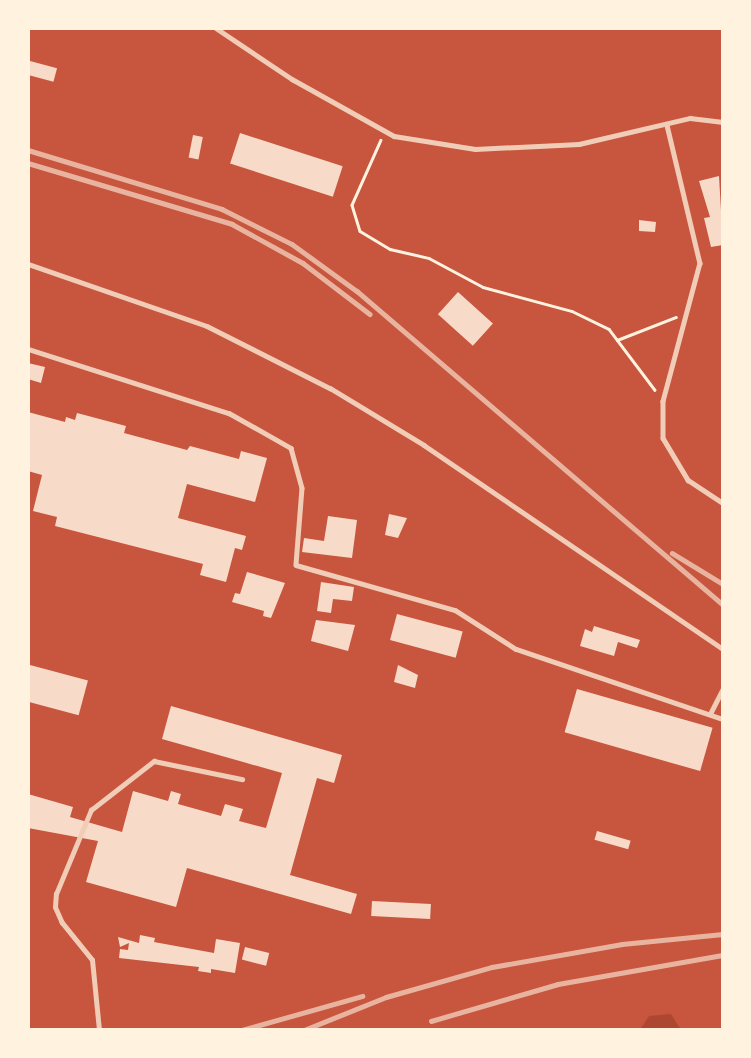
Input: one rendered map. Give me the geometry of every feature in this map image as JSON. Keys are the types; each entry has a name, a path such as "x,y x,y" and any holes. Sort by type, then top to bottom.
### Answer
{"lane":[{"path":"216,28 292,79 386,132 475,149 579,145 690,118 723,122"},
{"path":"667,125 700,263 663,401 663,438 671,459 688,480 723,503"},
{"path":"28,264 207,326 330,388 425,445 723,649"},
{"path":"28,349 229,413 291,448 302,488 296,565 455,610 516,649 710,712 723,719"},
{"path":"710,712 723,688"},
{"path":"99,1030 92,960 62,923 55,907 56,894 91,810 154,761 242,779"}],"path":[{"path":"386,132 352,205 360,230 390,249 429,258 483,287 572,311 609,329 663,401"},
{"path":"617,340 689,312"}],"shaded area":[{"path":"671,1014 681,1030 640,1030 649,1016"}],"building":[{"path":"30,61 57,68 53,82 28,75"},
{"path":"240,133 343,166 333,197 230,163"},
{"path":"193,135 203,137 198,159 189,158"},
{"path":"719,176 723,245 711,247 704,218 710,217 699,181"},
{"path":"639,220 656,222 655,232 639,231"},
{"path":"458,292 493,323 473,346 438,314"},
{"path":"28,363 45,367 41,383 28,379"},
{"path":"28,412 65,422 66,417 75,420 77,413 126,426 124,433 187,450 190,446 239,459 241,451 267,458 255,502 187,484 178,518 246,536 242,550 235,548 226,582 200,575 203,564 55,526 57,517 33,511 42,475 28,471"},
{"path":"389,514 407,518 398,538 385,535"},
{"path":"328,516 357,520 352,558 302,552 304,538 324,541"},
{"path":"247,572 285,583 271,618 263,616 264,611 232,602 235,593 240,594"},
{"path":"321,582 354,587 352,601 333,599 331,613 317,611"},
{"path":"397,614 463,632 456,658 390,640"},
{"path":"316,620 355,625 348,651 311,641"},
{"path":"594,626 640,640 637,648 618,642 614,656 580,646 585,629 592,632"},
{"path":"30,665 88,681 79,715 28,702"},
{"path":"398,665 418,675 415,688 394,682"},
{"path":"577,689 713,728 700,771 565,732"},
{"path":"171,706 342,755 334,783 317,778 290,875 357,894 351,914 187,868 176,907 86,882 98,841 28,828 28,794 73,807 70,817 122,832 133,791 168,801 171,791 181,794 178,804 221,816 225,804 243,809 239,821 266,828 282,773 162,739"},
{"path":"597,831 631,841 628,849 595,840"},
{"path":"372,901 431,904 430,919 371,916"},
{"path":"140,935 155,938 154,942 214,953 216,939 240,943 235,973 211,969 211,973 198,971 199,967 119,958 120,949 128,950 129,943 120,947 118,937 139,943"},
{"path":"245,947 269,953 266,966 242,960"}],"railway":[{"path":"28,150 222,209 292,244 357,291 723,605"},
{"path":"28,163 232,224 303,263 370,314"},
{"path":"672,553 723,584"},
{"path":"304,1030 386,997 492,967 622,944 723,934"},
{"path":"431,1021 558,984 723,955"},
{"path":"242,1030 362,996"}]}
